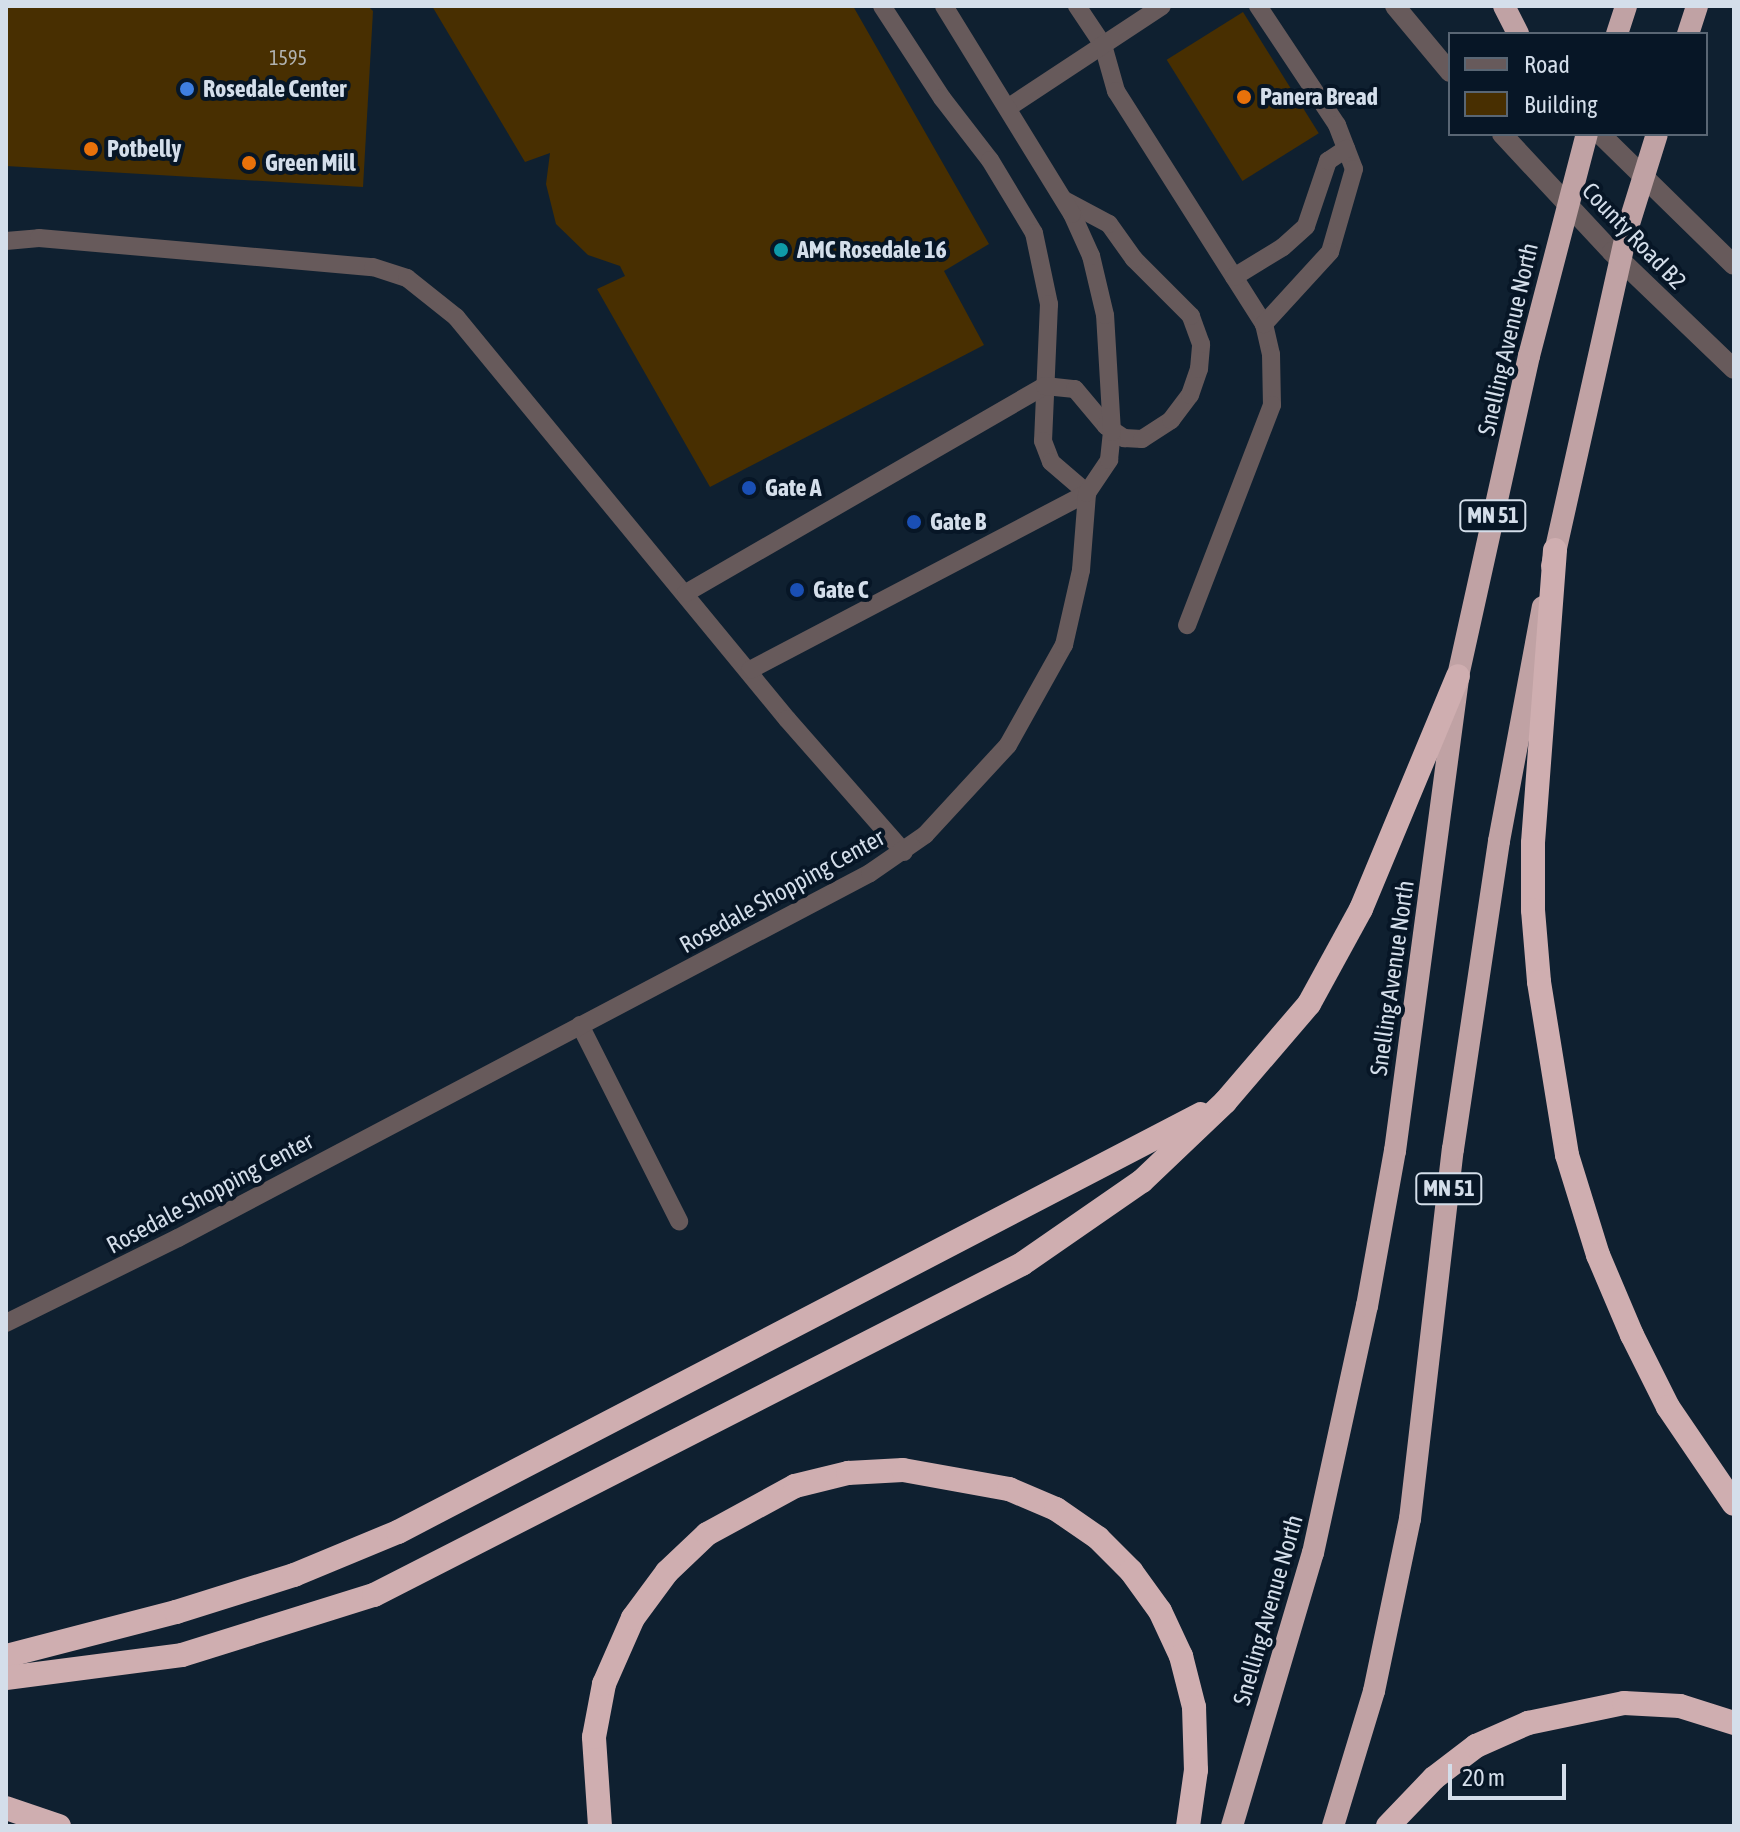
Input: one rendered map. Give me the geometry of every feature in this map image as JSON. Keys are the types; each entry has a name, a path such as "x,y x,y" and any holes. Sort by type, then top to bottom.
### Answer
{"highway":[{"path":"1504,6 1516,32"},
{"path":"1618,32 1626,6"},
{"path":"1689,32 1697,6"},
{"name":"Snelling Avenue North","path":"1232,1826 1313,1553 1367,1306 1395,1151 1458,676 1529,356 1586,136"},
{"name":"MN 51","path":"1333,1826 1374,1691 1410,1519 1455,1134 1524,693 1583,413 1628,227 1656,136"},
{"path":"1555,550 1533,843 1533,910 1539,982 1567,1155 1598,1255 1632,1335 1668,1407 1734,1504"},
{"path":"6,1678 182,1655 374,1595 1022,1264 1142,1181 1225,1102 1309,1004 1361,909 1458,676"},
{"path":"6,1656 176,1612 294,1575 398,1532 1225,1102"},
{"path":"600,1826 594,1796 594,1737 604,1684 633,1618 667,1572 707,1534 795,1486 848,1473 903,1470 1009,1489 1056,1509 1098,1538 1131,1571 1176,1645 1194,1707 1196,1770 1188,1826"},
{"path":"1388,1826 1434,1778 1476,1746 1528,1723 1624,1703 1680,1706 1734,1723"},
{"path":"6,1808 59,1826"}],"street":[{"path":"1395,6 1448,70"},
{"path":"1494,6 1515,32"},
{"name":"County Road B2","path":"1504,136 1612,252 1734,369"},
{"name":"County Road B2","path":"1602,136 1734,265"}],"lane":[{"path":"750,670 1087,493 1059,471 1045,451 1049,304 1034,233 997,170 942,98 882,6"},
{"name":"Rosedale Shopping Center","path":"6,1323 580,1025 904,852 992,766 1047,681 1072,616 1087,493 1105,470 1112,432 1102,293 1091,256 1064,200 944,6"},
{"path":"1077,6 1103,45 1116,91 1264,324 1271,354 1272,405 1187,625"},
{"path":"1009,107 1162,6"},
{"path":"1258,6 1337,125 1354,169 1330,252 1264,324"},
{"path":"1234,277 1283,247 1306,226 1328,161 1346,149"},
{"path":"686,593 1045,386 1075,389 1112,432 1142,439 1171,420 1197,379 1199,336 1187,311 1134,259 1109,224 1064,200"},
{"path":"6,241 39,238 373,267 407,278 456,317 904,852"},
{"path":"580,1025 679,1221"}],"building":[{"name":"Rosedale Center","path":"6,6 368,6 373,11 363,187 6,166"},
{"name":"AMC Rosedale 16","path":"432,6 853,6 989,244 944,271 984,345 710,487 597,289 625,276 620,266 588,255 556,224 546,184 550,153 525,162"},
{"name":"Panera Bread","path":"1243,12 1319,133 1242,181 1167,60"}],"place":[{"name":"Rosedale Center","path":"187,89"},
{"name":"Panera Bread","path":"1244,97"},
{"name":"Potbelly","path":"91,149"},
{"name":"Green Mill","path":"249,163"},
{"name":"AMC Rosedale 16","path":"781,250"},
{"name":"Gate A","path":"749,488"},
{"name":"Gate B","path":"914,522"},
{"name":"Gate C","path":"797,590"}]}
